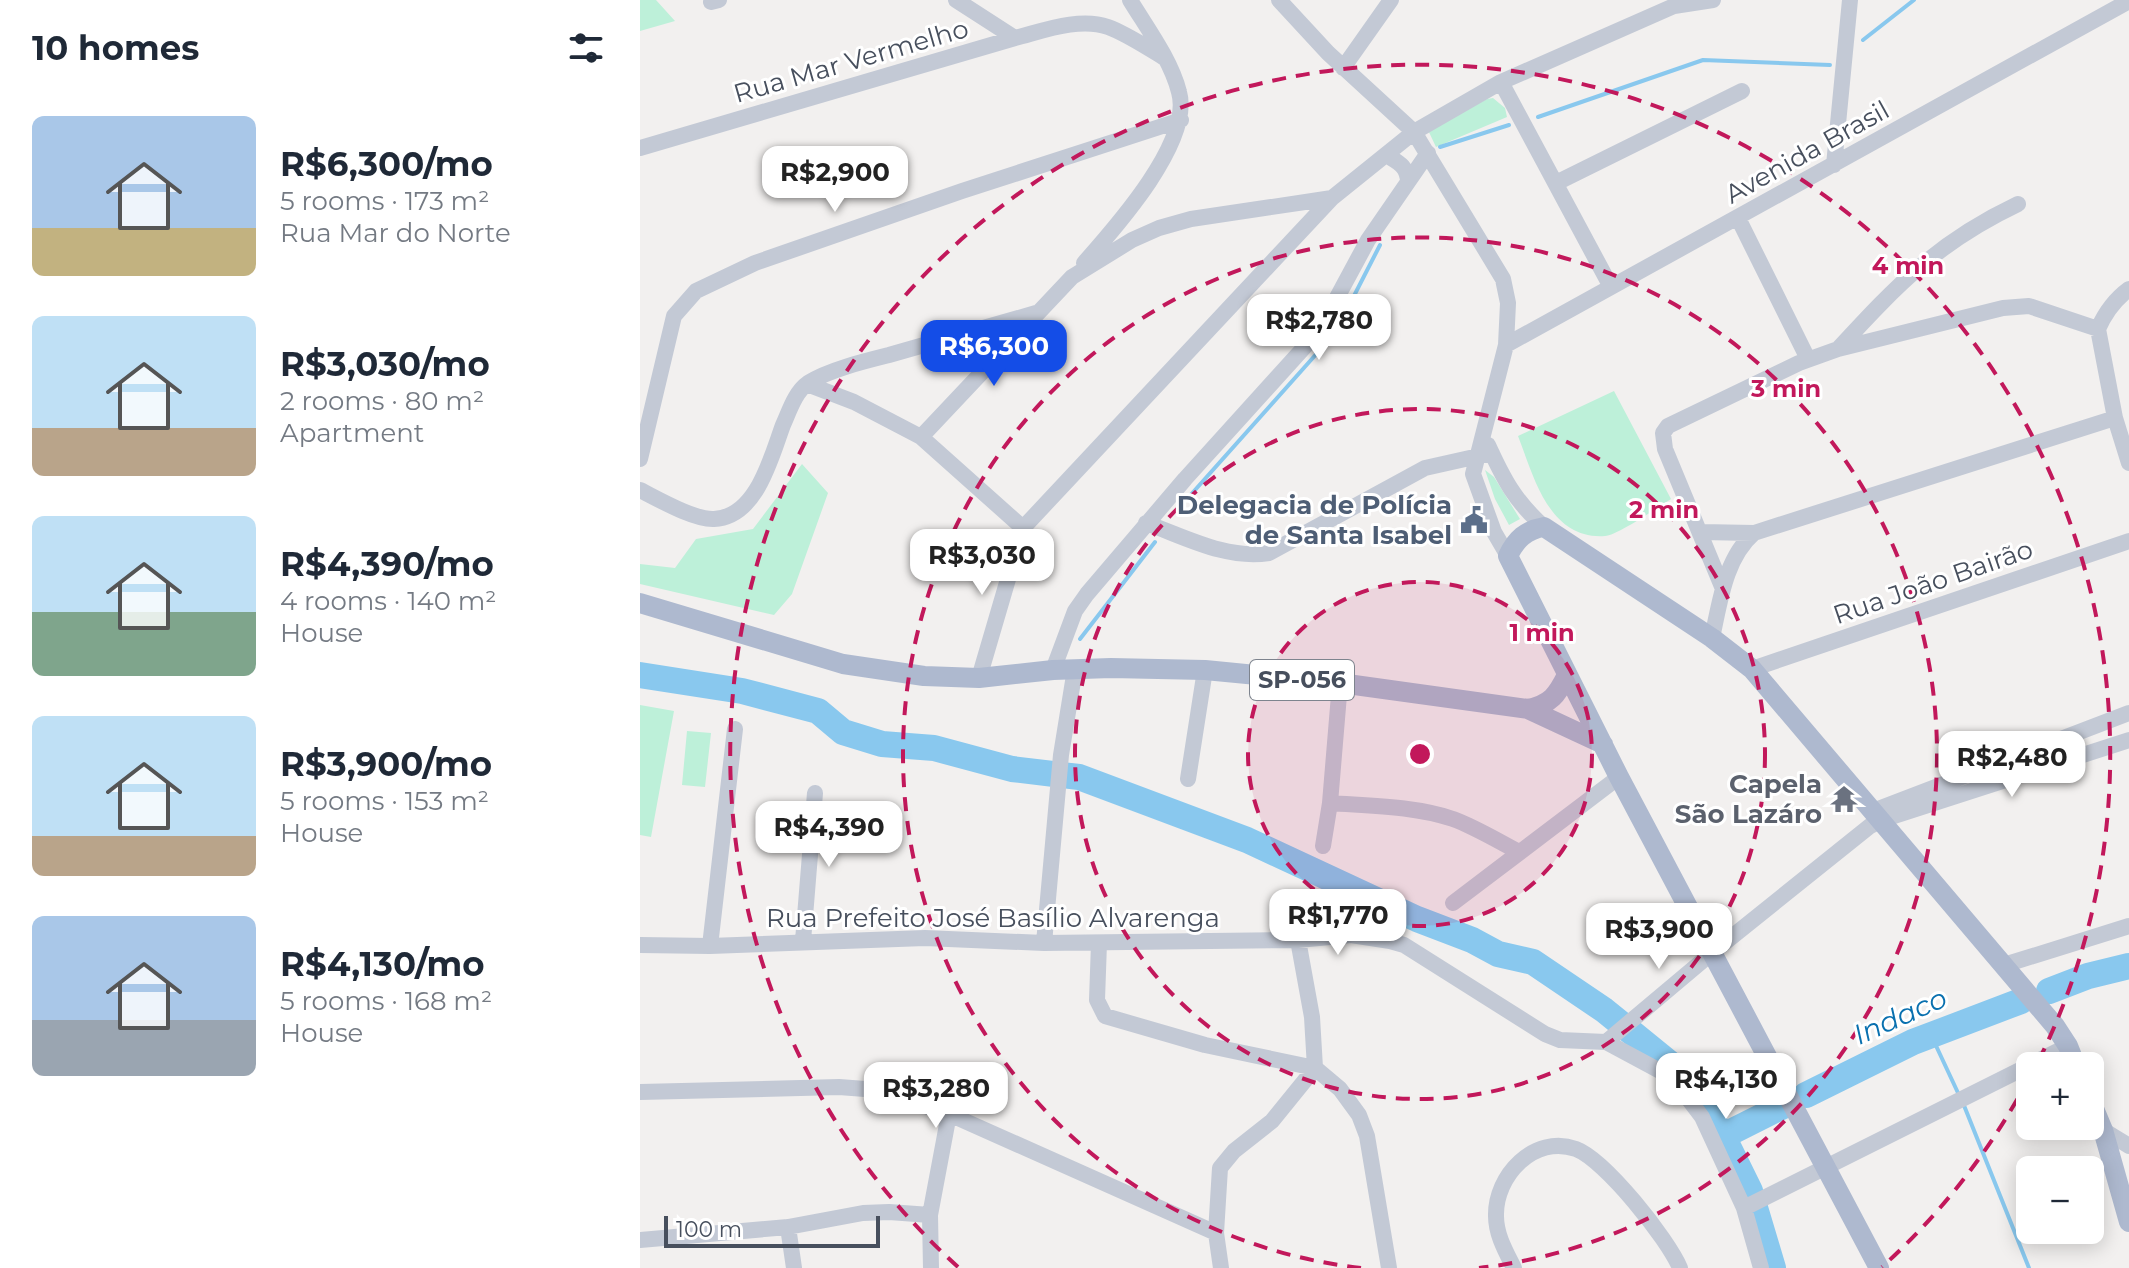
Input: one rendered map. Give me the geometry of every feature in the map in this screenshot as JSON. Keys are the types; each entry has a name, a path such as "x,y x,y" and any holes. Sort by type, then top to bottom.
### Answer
{"main road":[{"path":"1879,1268 1619,777 1508,556 1521,537 1531,530 1544,527 1712,638 1752,669 2055,1026 2070,1052"},
{"name":"SP-056","path":"640,603 843,664 924,676 979,678 1075,669 1205,670 1340,683 1528,709 1603,744"},
{"path":"1528,709 1544,706 1553,700 1567,675"},
{"path":"2104,1134 2129,1222"}],"street":[{"path":"956,0 1015,38"},
{"path":"921,437 1072,277 1135,201 1168,151 1181,120 1180,94 1130,0"},
{"path":"1279,0 1343,68 1414,132 1503,279 1508,303 1506,345 1484,436 1484,456 1475,481 1494,532 1508,556"},
{"path":"1343,68 1391,0"},
{"path":"979,678 1023,528 1332,198 1414,132 1501,82 1674,6 1713,0"},
{"path":"1834,165 1850,0"},
{"name":"Avenida Brasil","path":"1506,345 2129,1"},
{"name":"Rua Mar Vermelho","path":"640,148 1069,25 1098,24 1110,28 1163,57"},
{"path":"1501,82 1611,287"},
{"path":"1556,183 1742,91"},
{"path":"640,459 674,316 696,291 755,263 1181,120"},
{"path":"1053,670 1075,611 1146,523 1319,331 1368,240 1428,153"},
{"path":"1386,155 1403,165 1408,181"},
{"path":"1072,277 1132,240 1159,228 1191,219 1332,198"},
{"path":"1838,349 1897,284 1936,251 1990,217 2018,204"},
{"path":"1738,218 1808,359"},
{"path":"2129,289 2105,313 2098,329 2115,418 2129,463"},
{"path":"1723,589 1665,449 1663,433 1677,421 1808,359 2016,306 2029,306 2098,329"},
{"path":"640,490 695,515 714,519 740,508 762,479 788,414 807,384 865,361 1038,312"},
{"path":"807,384 854,402 921,437 1023,528"},
{"path":"2112,400 2129,391"},
{"path":"1701,532 1754,533 2115,418"},
{"path":"1146,523 1234,554 1251,556 1269,553 1425,468 1484,456"},
{"path":"1484,456 1518,501 1544,527"},
{"path":"1712,638 1723,589 1742,544 1754,533"},
{"name":"Rua João Bairão","path":"1752,669 2129,541"},
{"path":"1044,943 1058,781 1075,669"},
{"path":"1188,779 1205,670"},
{"path":"1323,846 1330,803 1340,683"},
{"path":"1761,1268 1748,1207 1702,1117 1690,1100 1660,1071 1611,1037 1878,816 2129,713"},
{"path":"710,946 735,729"},
{"path":"1878,816 2129,740"},
{"path":"1453,903 1619,777"},
{"path":"803,941 815,793"},
{"path":"1330,803 1433,814 1455,820 1519,852"},
{"path":"2004,965 2129,926"},
{"name":"Rua Prefeito José Basílio Alvarenga","path":"640,945 710,946 925,938 1099,943 1298,940 1351,935 1390,941 1421,955 1545,1034 1571,1041 1611,1037"},
{"path":"1221,1268 1216,1233 1220,1168 1234,1151 1272,1121 1315,1068 1312,1017 1298,940"},
{"path":"1099,943 1097,1000 1105,1016 1205,1045 1315,1068 1340,1089 1359,1115 1367,1136 1389,1268"},
{"path":"1748,1207 2068,1046"},
{"path":"640,1092 878,1090 949,1114 1216,1233"},
{"path":"931,1268 930,1215 949,1114"},
{"path":"2104,1131 2129,1146"},
{"path":"1514,1268 1498,1235 1495,1217 1498,1196 1507,1175 1521,1160 1538,1150 1560,1147 1578,1150 1587,1156 1629,1196 1660,1234 1680,1268"},
{"path":"640,1240 788,1227 863,1213 930,1215"},
{"path":"788,1227 794,1268"}],"green space":[{"path":"640,0 656,0 675,21 640,31"},
{"path":"1493,98 1505,108 1507,117 1436,147 1428,130"},
{"path":"1614,391 1671,499 1611,535 1586,535 1570,528 1546,503 1518,436"},
{"path":"802,464 828,493 792,594 774,615 640,584 640,564 675,568 696,539 753,529"},
{"path":"1485,470 1494,477 1520,519 1509,525 1495,499"},
{"path":"640,705 674,711 651,837 640,835"},
{"path":"687,731 711,733 705,787 682,785"}],"waterway":[{"path":"1863,40 1914,0"},
{"path":"1538,117 1703,60 1830,65"},
{"path":"1440,147 1509,125"},
{"path":"1187,499 1335,333 1380,245"},
{"path":"1080,639 1155,542"},
{"path":"640,675 742,691 818,711 843,732 882,744 934,748 1012,769 1079,777 1247,840 1498,954 1533,962 1604,1010 1684,1075 1723,1136 1750,1191 1773,1268"},
{"name":"Indaco","path":"2049,991 2088,976 2129,966"},
{"name":"Indaco","path":"1806,1095 1913,1042 2021,1001"},
{"path":"1931,1035 1959,1095"},
{"path":"1963,1103 2029,1268"},
{"name":"Indaco","path":"1723,1136 1783,1106"}],"place":[{"name":"Delegacia de Polícia de Santa Isabel","path":"1474,520"},
{"name":"Capela São Lazáro","path":"1844,799"}]}
